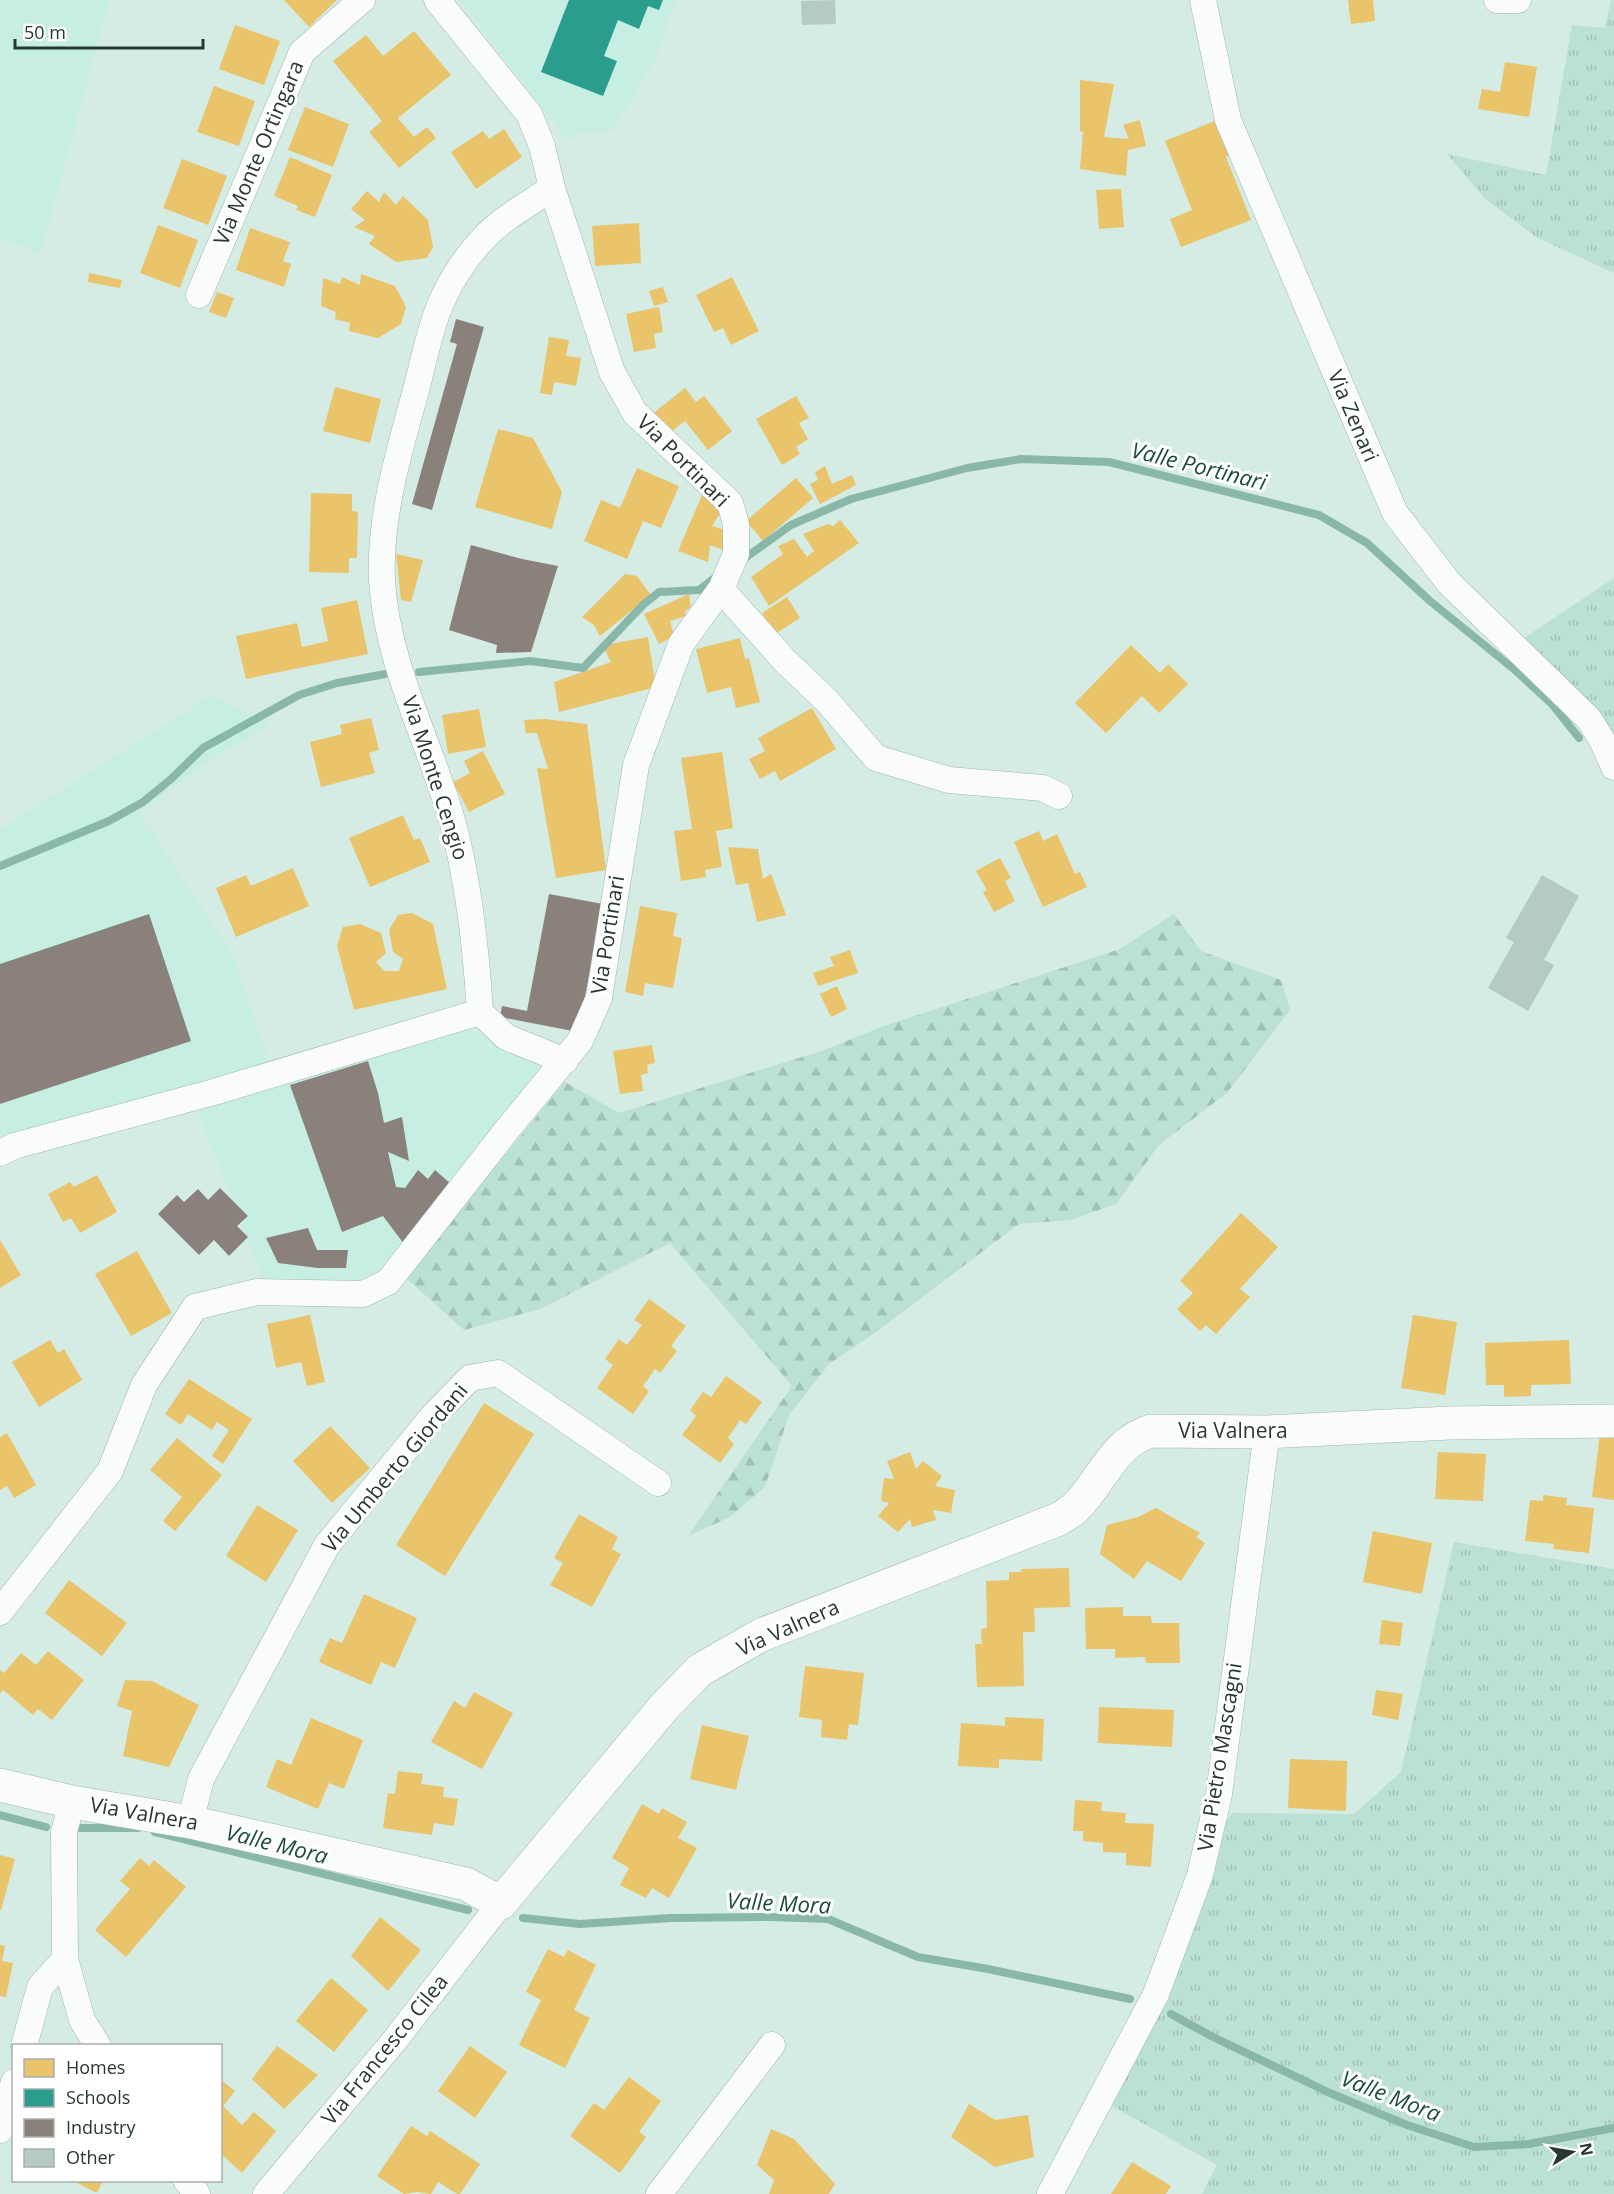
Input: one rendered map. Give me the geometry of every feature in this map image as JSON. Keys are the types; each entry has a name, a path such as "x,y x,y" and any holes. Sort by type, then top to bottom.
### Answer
{"street":[{"name":"Via Monte Ortingara","path":"199,295 302,52 362,0"},
{"name":"Via Portinari","path":"0,1612 110,1471 144,1385 195,1307 256,1292 363,1294 388,1282 580,1041 599,999 636,765 681,644 721,589 736,554 736,524 730,503 635,413 612,372 552,188 542,146 529,114 437,0"},
{"name":"Via Zenari","path":"1203,0 1228,120 1395,513 1449,583 1589,719 1614,767"},
{"path":"1497,0 1518,0"},
{"name":"Via Monte Cengio","path":"480,1012 477,965 464,870 452,820 394,655 382,581 386,512 440,304 459,269 483,239 503,221 552,188"},
{"path":"721,589 785,662 826,701 876,758 949,780 1043,788 1059,796"},
{"path":"5,1146 214,1092 480,1012 506,1037 565,1061"},
{"name":"Via Umberto Giordani","path":"190,1822 201,1779 327,1545 433,1416 470,1378 498,1373 658,1483"},
{"name":"Via Valnera","path":"0,1785 72,1802 190,1822 466,1884 501,1903 664,1707 700,1670 761,1635 1059,1519 1076,1507 1120,1449 1136,1436 1151,1431 1267,1432 1450,1423 1614,1421"},
{"name":"Via Pietro Mascagni","path":"1050,2194 1156,1994 1200,1875 1219,1794 1267,1432"},
{"path":"72,1802 64,1832 65,1959 82,2020 97,2044"},
{"name":"Via Francesco Cilea","path":"266,2194 395,2040 501,1903"},
{"path":"25,2044 40,1987 65,1959"},
{"path":"659,2194 772,2045"},
{"path":"0,2130 12,2089"},
{"path":"187,2182 197,2194"}],"shaded area":[{"path":"0,0 109,0 41,253 0,239"},
{"path":"460,0 678,0 652,66 612,131 581,132 568,141"},
{"path":"213,695 270,725 224,750 140,812 232,953 276,1083 465,1027 565,1082 405,1277 345,1293 267,1290 197,1110 0,1154 0,829"}],"green space":[{"path":"1611,0 1614,0 1614,273 1536,237 1484,198 1447,154 1546,175 1572,25 1605,28"},
{"path":"1614,578 1614,782 1583,721 1518,642"},
{"path":"1174,914 1201,951 1281,980 1290,1010 1227,1093 1159,1145 1116,1204 1071,1220 1019,1224 876,1332 829,1364 789,1415 765,1487 730,1517 688,1536 792,1386 670,1243 540,1309 464,1330 405,1277 565,1082 619,1113 822,1051 881,1027 1120,949"},
{"path":"1454,1542 1614,1569 1614,2194 1202,2194 1217,2165 1089,2093 1133,2017 1184,1886 1232,1813 1354,1814 1401,1772"}],"building: Homes":[{"path":"284,0 337,0 309,27"},
{"path":"1348,0 1373,0 1375,21 1351,24"},
{"path":"235,25 280,41 264,85 219,69"},
{"path":"414,31 451,75 398,118 414,137 427,127 436,138 399,168 369,132 382,121 333,61 366,35 383,56"},
{"path":"1505,62 1537,67 1529,117 1478,109 1482,89 1500,92"},
{"path":"1080,80 1114,84 1104,137 1129,139 1123,125 1140,120 1146,146 1128,150 1126,176 1080,169 1083,132 1080,131"},
{"path":"214,86 255,101 239,146 197,132"},
{"path":"305,107 349,124 333,167 288,150"},
{"path":"1222,118 1235,153 1226,157 1251,220 1181,247 1170,219 1192,210 1165,141"},
{"path":"504,129 522,157 476,189 451,152 483,131 489,139"},
{"path":"290,157 332,175 315,217 296,210 298,206 274,196"},
{"path":"182,159 227,176 208,225 163,208"},
{"path":"1121,189 1124,227 1099,229 1096,190"},
{"path":"367,191 379,202 384,192 396,205 403,196 428,220 433,247 427,258 396,262 369,244 375,236 354,227 365,220 351,209"},
{"path":"639,223 641,263 595,266 592,226"},
{"path":"158,225 198,240 180,288 140,273"},
{"path":"250,228 290,242 283,261 291,264 284,287 236,270"},
{"path":"89,273 122,280 120,288 88,282"},
{"path":"361,274 395,286 406,307 401,324 378,338 349,331 350,323 335,319 336,312 321,306 323,278 340,284 342,277 360,285"},
{"path":"732,277 759,331 731,345 723,328 714,332 696,295"},
{"path":"663,287 668,302 654,306 649,291"},
{"path":"217,292 234,298 226,318 209,312"},
{"path":"659,307 663,332 654,334 656,348 634,352 626,314"},
{"path":"549,337 569,340 566,356 581,358 576,386 554,382 552,395 540,393"},
{"path":"335,387 381,399 370,443 323,431"},
{"path":"685,388 696,402 704,396 732,431 708,450 685,421 667,435 651,415"},
{"path":"796,396 809,418 799,423 808,439 796,447 800,454 782,465 756,419"},
{"path":"498,429 533,438 562,492 552,529 475,507"},
{"path":"825,466 832,484 852,475 856,485 820,504 810,484 818,480 815,472"},
{"path":"637,468 679,486 661,528 643,521 627,559 584,541 601,500 620,508"},
{"path":"796,478 813,498 763,541 746,521"},
{"path":"311,493 352,494 352,511 358,512 357,558 349,558 349,573 309,572"},
{"path":"702,495 725,506 712,526 728,531 724,550 710,545 708,562 678,551"},
{"path":"840,520 859,543 769,606 751,577 783,554 778,546 794,539 807,557 814,551 803,534 828,524 833,526"},
{"path":"396,554 423,560 411,602 401,600"},
{"path":"625,574 637,576 651,595 600,636 594,625 582,617"},
{"path":"689,594 691,607 685,611 686,616 670,621 674,636 659,644 644,614"},
{"path":"787,597 800,618 775,634 762,613"},
{"path":"357,600 368,654 246,679 236,636 297,623 302,647 328,641 321,608"},
{"path":"648,637 656,687 559,712 554,682 611,662 605,650 610,644"},
{"path":"740,638 745,659 749,658 760,702 736,708 731,687 707,693 696,649"},
{"path":"1131,645 1160,673 1168,664 1188,684 1159,713 1142,696 1106,733 1075,703"},
{"path":"812,708 836,749 780,781 775,771 760,779 749,759 765,751 758,738"},
{"path":"479,709 486,747 448,754 442,715"},
{"path":"371,718 379,750 369,753 375,773 321,787 310,742 342,734 340,725"},
{"path":"545,719 587,724 606,870 556,878 537,768 548,769 537,733 526,733 524,720"},
{"path":"483,751 505,794 469,812 453,782 470,773 464,761"},
{"path":"722,752 733,828 716,831 722,867 705,870 706,877 681,881 674,831 692,829 681,758"},
{"path":"403,815 414,840 420,838 430,862 370,887 349,838"},
{"path":"1039,831 1043,841 1057,834 1075,874 1080,872 1087,887 1043,907 1014,842"},
{"path":"728,847 758,849 763,879 771,874 786,915 757,922 748,883 736,885"},
{"path":"1000,858 1011,878 1005,881 1015,901 994,912 983,892 987,890 976,871"},
{"path":"293,868 309,906 236,937 216,888 246,875 251,886"},
{"path":"640,906 677,913 673,936 682,938 673,988 645,983 643,996 625,992"},
{"path":"412,913 433,924 447,989 354,1010 337,946 343,927 360,924 381,933 386,953 376,962 384,971 399,971 403,959 393,952 389,930 398,915"},
{"path":"850,950 858,973 818,986 813,973 834,966 830,957"},
{"path":"837,986 847,1009 831,1017 820,994"},
{"path":"652,1045 655,1063 647,1065 648,1073 641,1075 643,1091 620,1094 613,1051"},
{"path":"97,1175 117,1212 80,1233 71,1218 63,1222 48,1194 70,1182 74,1187"},
{"path":"1241,1213 1278,1247 1240,1289 1250,1297 1216,1334 1206,1325 1200,1331 1177,1309 1193,1293 1180,1281"},
{"path":"0,1240 21,1275 0,1288"},
{"path":"137,1251 172,1313 131,1336 95,1274"},
{"path":"649,1299 686,1326 671,1346 677,1351 660,1373 655,1369 643,1386 649,1391 633,1414 597,1388 613,1365 605,1359 619,1339 627,1345 642,1325 634,1320"},
{"path":"310,1315 325,1382 307,1386 301,1362 276,1368 267,1324"},
{"path":"1413,1315 1457,1322 1445,1395 1401,1388"},
{"path":"50,1340 58,1353 64,1349 82,1380 39,1407 12,1362"},
{"path":"1569,1340 1571,1384 1531,1385 1531,1396 1504,1397 1504,1385 1486,1385 1485,1343"},
{"path":"726,1376 762,1402 746,1424 740,1420 728,1438 734,1444 720,1463 682,1435 696,1416 690,1410 703,1392 711,1397"},
{"path":"189,1379 252,1419 223,1464 212,1456 229,1430 217,1422 212,1430 188,1414 181,1425 165,1414"},
{"path":"484,1403 534,1434 445,1576 396,1545"},
{"path":"330,1426 370,1468 332,1503 293,1461"},
{"path":"7,1433 36,1485 14,1498 7,1486 0,1490 0,1437"},
{"path":"1600,1433 1614,1435 1614,1500 1592,1497"},
{"path":"177,1438 222,1475 175,1531 163,1521 182,1497 150,1470"},
{"path":"910,1452 916,1469 923,1461 942,1476 935,1486 955,1490 951,1513 933,1510 936,1520 912,1527 910,1519 898,1532 878,1516 889,1503 881,1501 884,1478 894,1479 887,1461"},
{"path":"1438,1452 1486,1454 1483,1501 1435,1499"},
{"path":"1543,1495 1567,1498 1566,1505 1594,1508 1589,1553 1553,1549 1554,1544 1525,1541 1530,1500 1543,1501"},
{"path":"257,1505 298,1530 266,1582 226,1556"},
{"path":"1156,1508 1200,1533 1196,1537 1205,1543 1181,1581 1147,1561 1134,1579 1100,1554 1107,1525 1138,1517"},
{"path":"579,1514 618,1537 612,1549 621,1554 592,1607 550,1585 563,1563 554,1558"},
{"path":"1373,1531 1432,1543 1422,1594 1363,1582"},
{"path":"1069,1568 1070,1607 1034,1608 1035,1632 1023,1632 1024,1686 977,1687 975,1644 982,1644 981,1629 987,1628 986,1581 1009,1580 1009,1572 1021,1572 1021,1569"},
{"path":"69,1580 127,1623 102,1656 45,1613"},
{"path":"364,1594 417,1618 395,1668 381,1662 371,1685 319,1662 330,1638 342,1643"},
{"path":"1123,1607 1123,1616 1151,1616 1152,1623 1179,1623 1180,1663 1146,1663 1145,1657 1115,1658 1115,1649 1086,1649 1085,1608"},
{"path":"1382,1620 1403,1623 1400,1646 1379,1644"},
{"path":"48,1651 84,1680 52,1720 38,1709 33,1715 3,1690 0,1694 0,1670 4,1673 21,1653 36,1665"},
{"path":"805,1666 864,1673 858,1725 849,1724 847,1740 821,1737 822,1720 799,1717"},
{"path":"125,1680 152,1681 199,1705 169,1767 123,1756 132,1711 117,1706"},
{"path":"1376,1690 1403,1694 1398,1720 1372,1715"},
{"path":"474,1692 513,1713 482,1769 431,1742 454,1701 465,1708"},
{"path":"1099,1707 1174,1710 1172,1747 1098,1743"},
{"path":"1005,1717 1044,1719 1042,1761 999,1759 999,1768 958,1766 961,1723 1005,1726"},
{"path":"311,1718 363,1740 344,1789 329,1783 318,1809 266,1787 277,1759 291,1765"},
{"path":"702,1725 749,1736 736,1790 690,1779"},
{"path":"1290,1759 1347,1761 1346,1811 1288,1808"},
{"path":"398,1771 423,1774 421,1784 444,1787 443,1797 458,1799 454,1826 434,1823 432,1835 383,1828 388,1793 395,1794"},
{"path":"1075,1800 1102,1802 1101,1811 1126,1813 1125,1823 1154,1824 1151,1867 1126,1865 1126,1853 1103,1852 1103,1843 1083,1841 1083,1831 1073,1831"},
{"path":"642,1804 659,1814 662,1808 687,1822 678,1838 697,1848 669,1898 652,1888 646,1898 620,1885 629,1868 612,1858"},
{"path":"0,1855 15,1859 1,1910 0,1910"},
{"path":"140,1858 149,1866 154,1860 186,1887 126,1957 95,1930 130,1889 120,1881"},
{"path":"380,1917 421,1950 388,1991 351,1956"},
{"path":"0,1945 5,1946 2,1961 13,1963 6,1997 0,1996"},
{"path":"548,1949 564,1957 568,1950 596,1965 574,2010 590,2018 565,2068 519,2045 541,2000 526,1992"},
{"path":"331,1978 368,2010 334,2052 296,2021"},
{"path":"277,2046 318,2075 284,2109 252,2079"},
{"path":"470,2046 507,2072 475,2118 438,2091"},
{"path":"629,2077 661,2101 639,2132 646,2137 620,2173 570,2136 594,2103 604,2110"},
{"path":"222,2081 235,2091 223,2106 242,2125 254,2112 276,2131 242,2173 222,2155"},
{"path":"969,2104 995,2120 1028,2115 1034,2157 995,2167 951,2137"},
{"path":"411,2126 427,2136 430,2131 480,2164 460,2194 438,2182 431,2194 417,2192 404,2194 377,2176"},
{"path":"771,2129 794,2139 835,2184 829,2194 769,2194 774,2180 757,2165"},
{"path":"1132,2162 1171,2186 1166,2194 1111,2194"},
{"path":"75,2182 102,2182 97,2193"}],"building: Schools":[{"path":"569,0 663,0 659,10 648,6 639,29 618,20 604,56 617,61 603,96 541,72"}],"building: Industry":[{"path":"456,319 484,327 432,510 412,504 457,344 450,342"},
{"path":"471,545 558,566 531,652 496,653 497,645 449,630"},
{"path":"549,894 603,904 578,1032 500,1017 502,1006 527,1011"},
{"path":"149,914 191,1041 0,1104 0,964"},
{"path":"368,1061 384,1123 402,1117 409,1161 388,1152 396,1187 405,1188 418,1170 428,1179 435,1170 451,1184 404,1244 383,1216 342,1232 290,1085"},
{"path":"220,1188 248,1216 237,1226 248,1237 229,1256 214,1240 199,1255 158,1214 177,1195 184,1202 198,1189 208,1200"},
{"path":"308,1228 317,1250 348,1250 346,1268 318,1268 278,1263 266,1238"}],"building: Other":[{"path":"835,0 836,24 802,25 801,1"},
{"path":"1542,875 1579,896 1544,960 1554,965 1528,1011 1488,988 1514,942 1506,938"}],"waterway":[{"name":"Valle Portinari","path":"745,558 791,525 851,499 967,468 1021,459 1109,462 1319,515 1367,543 1430,601 1515,670 1552,704 1579,738"},
{"name":"Valle Portinari","path":"419,672 530,661 583,668 643,605 659,592 699,590 716,577"},
{"name":"Valle Portinari","path":"0,866 109,821 143,802 203,748 299,695 337,683 385,674"},
{"name":"Valle Mora","path":"0,1815 46,1827"},
{"name":"Valle Mora","path":"76,1828 138,1828"},
{"name":"Valle Mora","path":"155,1832 468,1910"},
{"name":"Valle Mora","path":"523,1918 580,1924 671,1918 828,1919 918,1957 988,1969 1130,1999"},
{"name":"Valle Mora","path":"1171,2014 1213,2037 1330,2093 1407,2125 1474,2147 1529,2144 1614,2128"}]}
